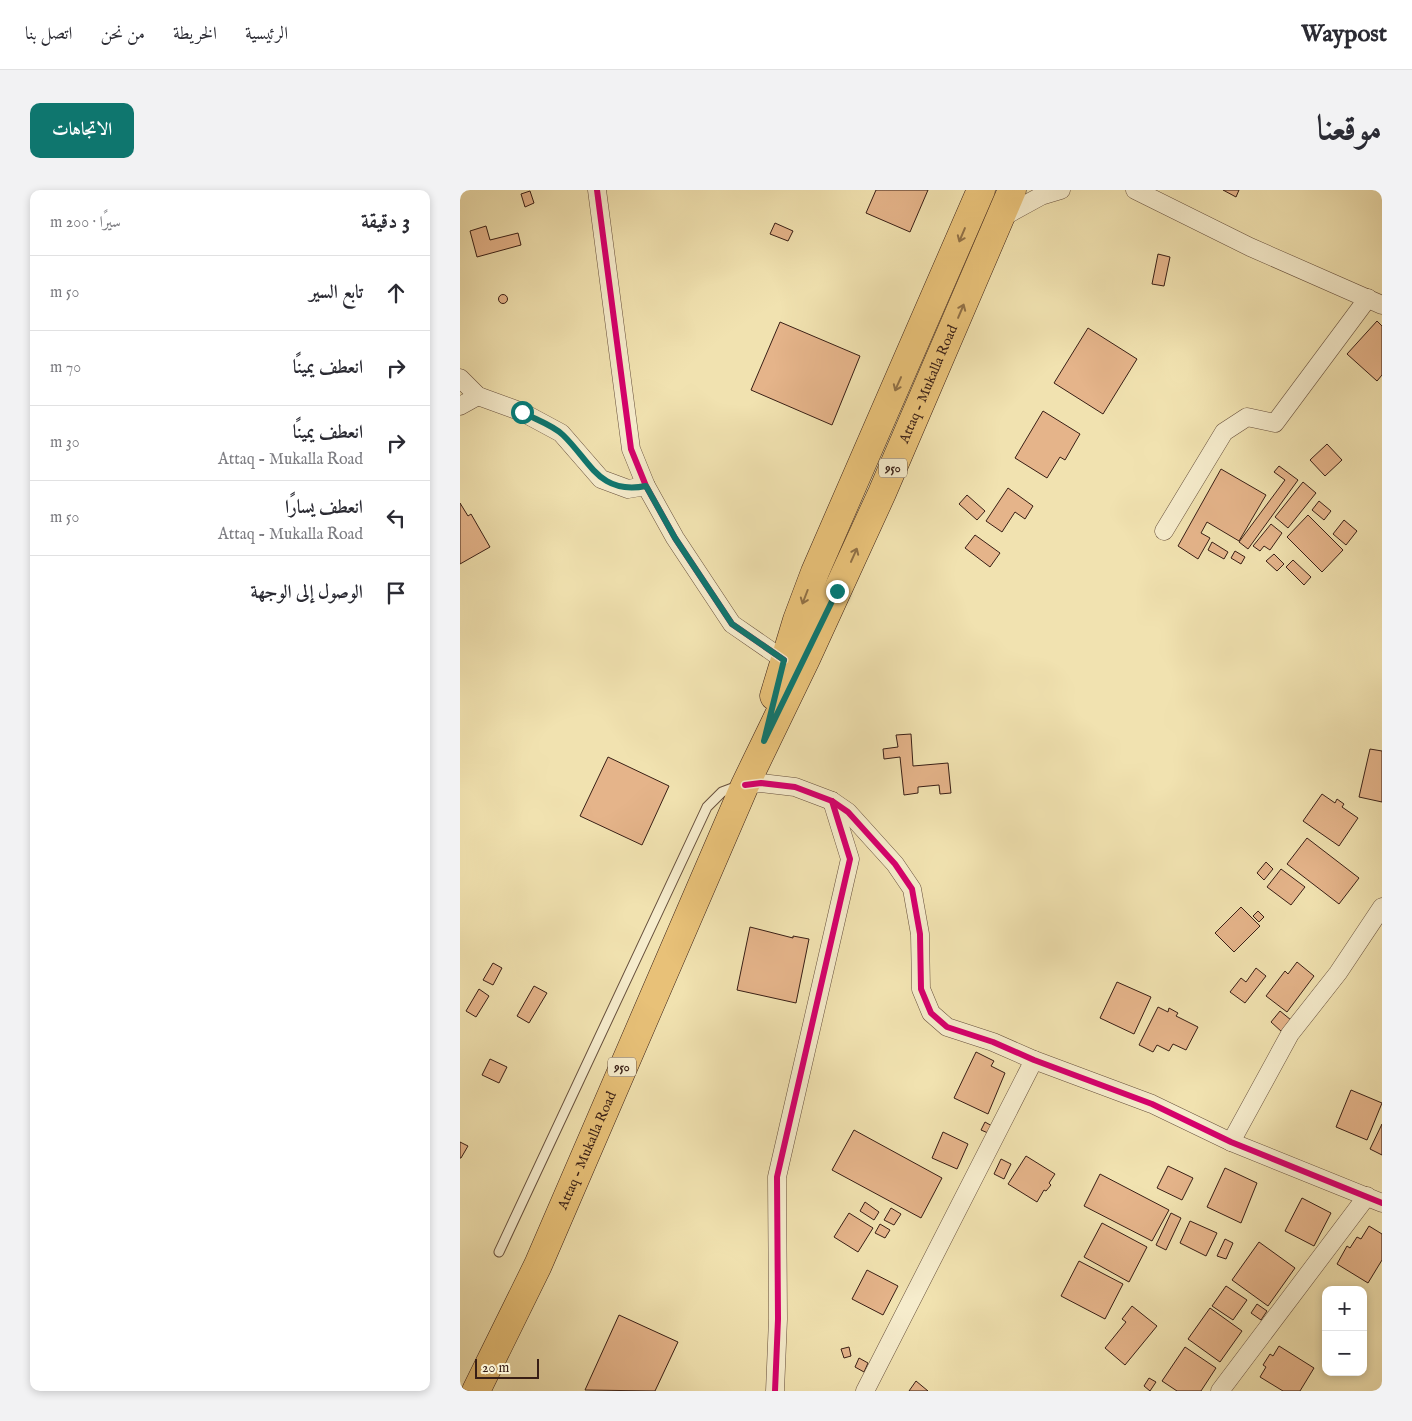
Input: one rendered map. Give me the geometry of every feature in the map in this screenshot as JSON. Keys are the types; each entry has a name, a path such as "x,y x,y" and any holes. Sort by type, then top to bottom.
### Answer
{"main road":[{"name":"Attaq - Mukalla Road","path":"764,741 784,660 815,572 981,190"},
{"name":"Attaq - Mukalla Road","path":"476,1391 538,1265 744,785 806,659 882,493 1012,190"}],"street":[{"path":"597,190 631,449 646,486 675,538 732,624 784,660"},
{"path":"1001,218 1042,196 1061,190"},
{"path":"1136,190 1250,247 1375,302 1275,423 1247,417 1224,432 1164,531"},
{"path":"460,378 478,396 522,412 562,433 601,479 628,489 646,486"},
{"path":"460,406 478,396"},
{"path":"744,785 770,784 795,787 832,801 848,812 895,864 912,889 920,934 921,988 931,1013 947,1027 994,1042 1034,1060 1152,1104 1231,1142 1375,1200 1220,1391"},
{"path":"775,1391 778,1320 777,1177 850,859 832,801"},
{"path":"1231,1142 1290,1034 1338,973 1382,907"},
{"path":"864,1391 1034,1060"}],"lane":[{"path":"499,1252 706,807 722,792 744,785"}],"building":[{"path":"876,190 928,190 910,232 866,213"},
{"path":"1223,190 1239,190 1236,197"},
{"path":"530,191 534,203 525,207 521,194"},
{"path":"775,223 793,231 788,241 770,234"},
{"path":"486,226 490,240 518,233 521,245 477,257 470,231"},
{"path":"1158,254 1170,257 1164,286 1152,284"},
{"path":"503,295 507,299 503,303 499,299"},
{"path":"1377,321 1382,326 1382,375 1377,381 1347,354"},
{"path":"780,322 860,356 832,425 751,390"},
{"path":"1088,328 1137,359 1103,414 1054,383"},
{"path":"1043,411 1080,434 1065,460 1060,457 1047,478 1015,458"},
{"path":"1327,444 1342,460 1325,476 1310,460"},
{"path":"1279,466 1298,480 1248,549 1239,542 1285,480 1274,472"},
{"path":"1221,469 1266,495 1239,541 1207,522 1201,533 1210,538 1198,559 1178,546"},
{"path":"1303,482 1316,493 1288,528 1275,517"},
{"path":"1008,488 1033,506 1025,519 1015,512 1002,532 986,521"},
{"path":"967,495 985,511 977,520 959,504"},
{"path":"1319,501 1331,511 1324,520 1312,510"},
{"path":"460,503 468,516 471,514 490,547 460,564"},
{"path":"1308,515 1343,550 1322,572 1287,537"},
{"path":"1344,520 1357,531 1346,545 1333,534"},
{"path":"1271,524 1282,533 1270,550 1264,546 1260,551 1253,546"},
{"path":"975,535 1000,553 990,567 965,548"},
{"path":"1212,542 1228,552 1224,559 1208,550"},
{"path":"1235,551 1245,557 1241,564 1231,558"},
{"path":"1274,554 1284,564 1277,571 1266,561"},
{"path":"1293,560 1311,577 1304,585 1286,567"},
{"path":"911,734 913,766 948,763 951,793 940,794 939,785 918,787 918,793 904,795 900,757 884,759 883,749 898,747 896,735"},
{"path":"1370,749 1382,751 1382,802 1359,797"},
{"path":"608,757 669,786 642,845 580,816"},
{"path":"1322,794 1335,803 1337,799 1344,804 1342,807 1358,818 1339,846 1303,821"},
{"path":"1307,838 1359,878 1339,904 1287,864"},
{"path":"1266,862 1273,869 1264,880 1257,873"},
{"path":"1281,869 1305,887 1291,905 1267,887"},
{"path":"1241,907 1260,926 1234,952 1215,933"},
{"path":"1258,911 1264,917 1259,922 1253,916"},
{"path":"750,927 793,938 793,936 809,939 796,1003 737,990"},
{"path":"1297,962 1314,976 1287,1012 1266,996 1285,971 1288,974"},
{"path":"493,963 502,968 493,985 483,980"},
{"path":"1256,968 1266,976 1245,1003 1230,992 1241,978 1246,982"},
{"path":"1117,982 1151,997 1134,1034 1100,1018"},
{"path":"534,986 547,993 529,1023 517,1016"},
{"path":"479,989 489,996 476,1017 466,1011"},
{"path":"1158,1007 1168,1012 1169,1008 1178,1013 1176,1016 1198,1027 1186,1050 1173,1044 1169,1051 1157,1045 1153,1052 1139,1045"},
{"path":"1280,1011 1291,1020 1282,1032 1271,1022"},
{"path":"976,1052 994,1061 991,1066 1005,1073 988,1114 954,1098"},
{"path":"490,1059 507,1067 499,1083 482,1075"},
{"path":"1351,1090 1382,1103 1367,1140 1336,1127"},
{"path":"985,1122 992,1126 988,1133 981,1130"},
{"path":"1382,1124 1382,1155 1370,1149"},
{"path":"854,1130 942,1178 921,1218 832,1170"},
{"path":"943,1132 968,1144 957,1169 932,1158"},
{"path":"460,1142 468,1146 461,1158 460,1158"},
{"path":"1026,1156 1055,1174 1049,1183 1051,1185 1046,1191 1044,1190 1037,1202 1008,1184"},
{"path":"1001,1159 1011,1164 1004,1179 994,1174"},
{"path":"1168,1166 1193,1178 1182,1200 1157,1188"},
{"path":"1225,1168 1257,1183 1241,1223 1207,1207"},
{"path":"1100,1174 1169,1210 1152,1241 1084,1206"},
{"path":"1302,1198 1331,1213 1314,1246 1285,1231"},
{"path":"865,1202 879,1212 874,1220 860,1211"},
{"path":"891,1208 901,1214 894,1225 884,1220"},
{"path":"849,1213 873,1228 858,1252 834,1237"},
{"path":"1171,1213 1181,1218 1166,1250 1156,1245"},
{"path":"1190,1221 1217,1233 1206,1256 1180,1243"},
{"path":"1102,1223 1147,1247 1129,1282 1084,1257"},
{"path":"880,1224 890,1230 885,1238 875,1233"},
{"path":"1369,1226 1382,1234 1382,1260 1368,1283 1337,1264 1347,1246 1350,1248 1357,1237 1361,1239"},
{"path":"1225,1239 1233,1243 1226,1259 1217,1256"},
{"path":"1259,1242 1295,1268 1268,1306 1232,1280"},
{"path":"1079,1261 1123,1284 1105,1319 1061,1296"},
{"path":"867,1270 898,1286 883,1315 852,1299"},
{"path":"1226,1286 1247,1300 1233,1320 1212,1306"},
{"path":"1257,1304 1267,1311 1261,1320 1251,1313"},
{"path":"1132,1306 1157,1326 1125,1365 1105,1348 1126,1322 1122,1319"},
{"path":"1210,1308 1242,1331 1220,1362 1188,1339"},
{"path":"619,1315 678,1342 655,1391 585,1390"},
{"path":"1279,1346 1314,1368 1300,1391 1283,1391 1260,1377 1266,1367 1263,1365 1270,1354 1273,1356"},
{"path":"849,1347 851,1356 844,1358 841,1349"},
{"path":"1185,1347 1216,1368 1201,1391 1177,1391 1162,1381"},
{"path":"859,1358 868,1363 864,1372 855,1367"},
{"path":"1149,1378 1156,1382 1150,1391 1144,1386"},
{"path":"916,1381 928,1391 909,1391"}],"cycle path":[{"path":"597,190 631,449 646,486 675,538 732,624 784,660"},
{"path":"745,785 761,783 795,787 832,801 848,812 895,864 912,889 920,934 921,989 931,1013 947,1027 993,1042 1034,1060 1152,1104 1231,1142 1382,1203"},
{"path":"775,1391 778,1319 777,1177 850,859 832,801"}],"route":[{"path":"522,412 562,433 601,479 628,489 646,486 675,538 732,624 784,660 764,741 806,659 837,591"}]}
